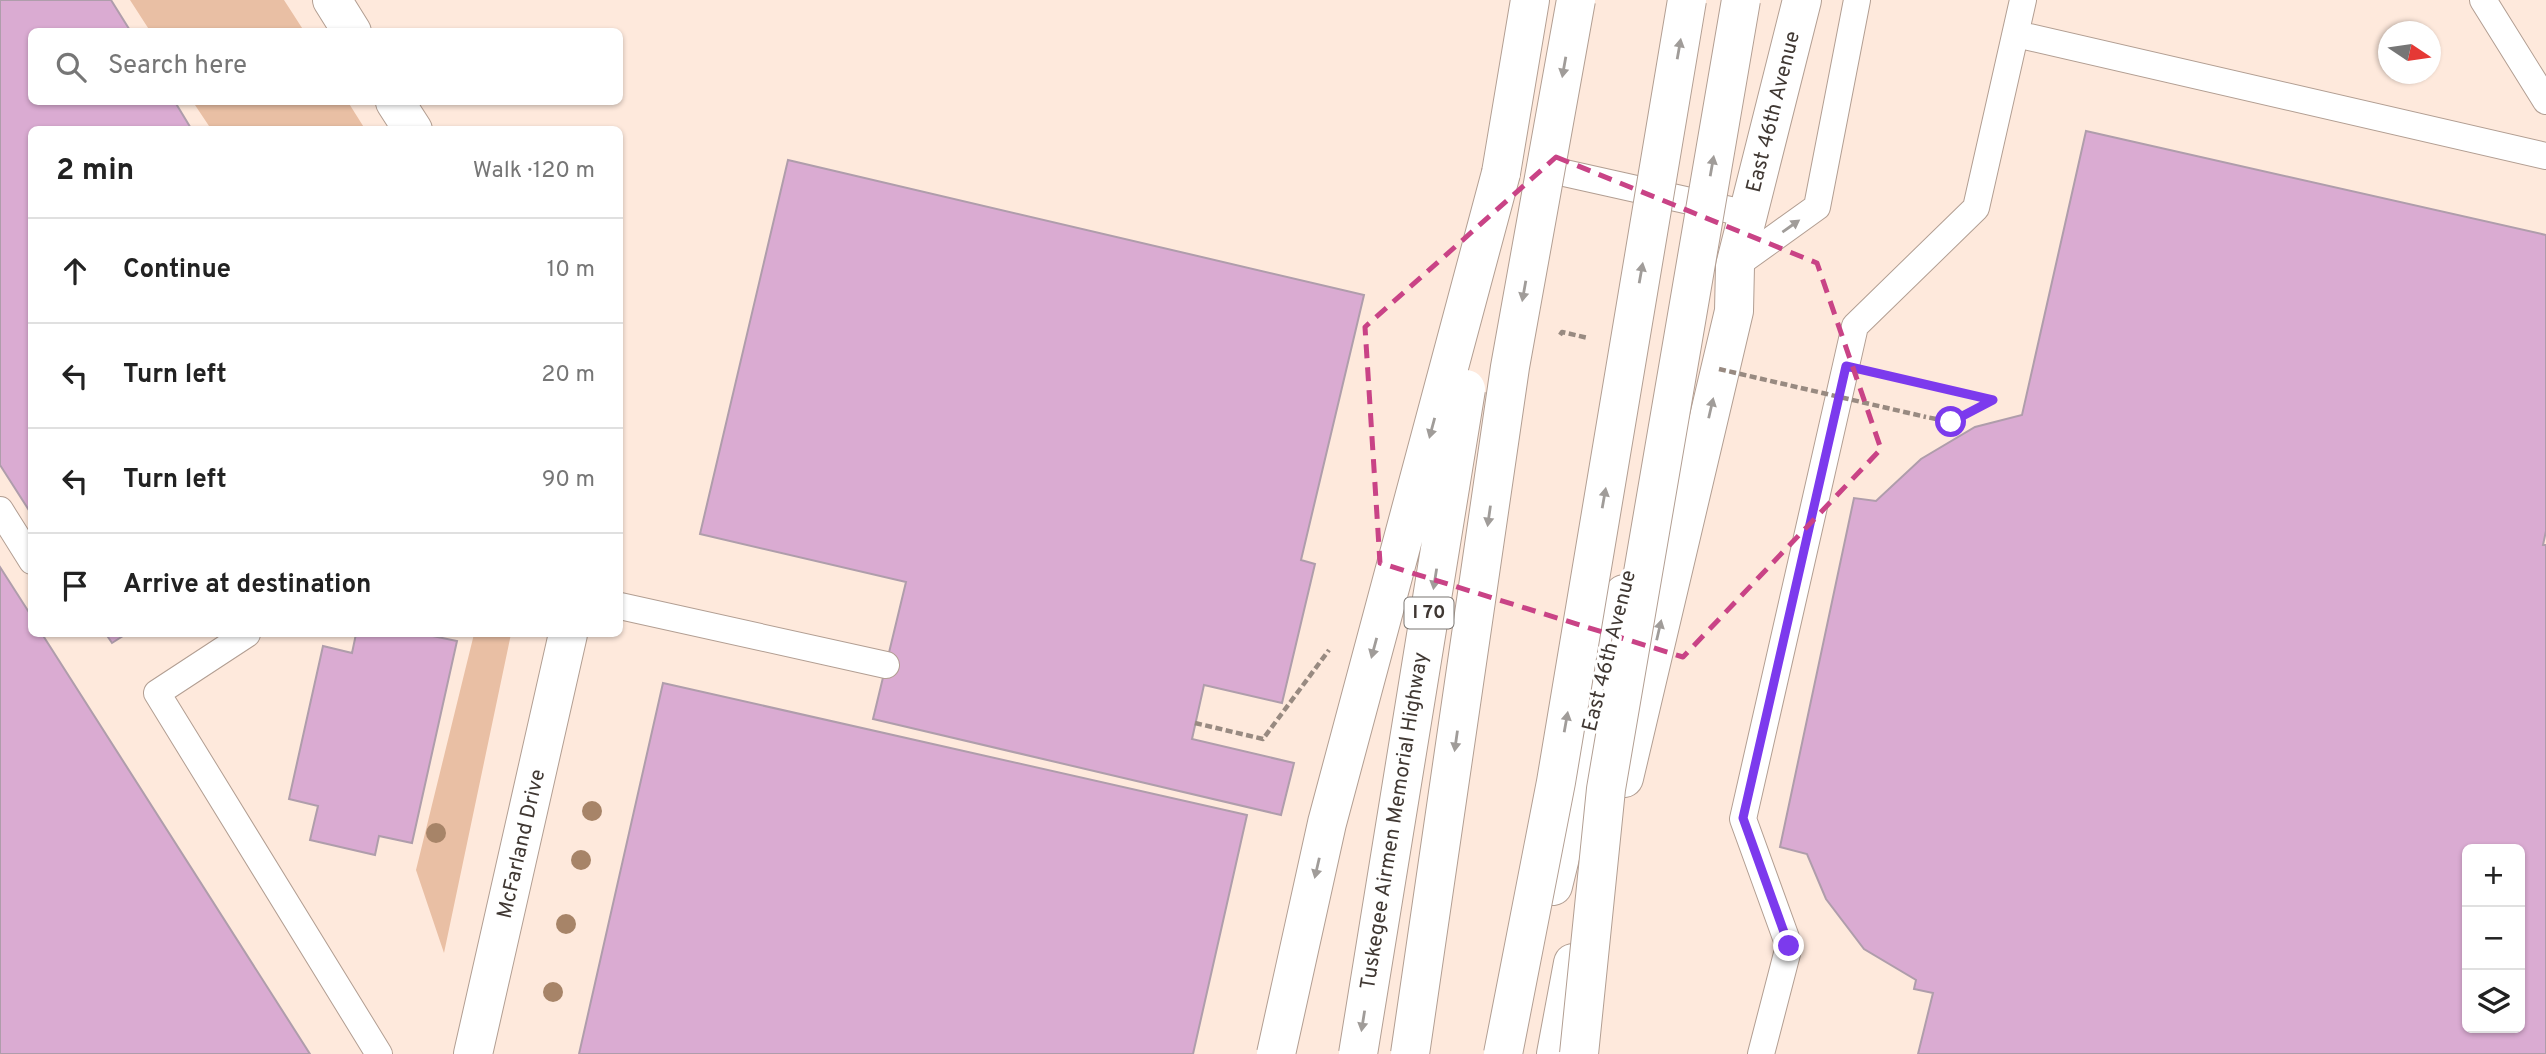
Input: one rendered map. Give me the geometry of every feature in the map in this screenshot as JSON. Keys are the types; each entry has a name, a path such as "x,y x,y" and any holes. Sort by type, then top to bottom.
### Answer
{"main road":[{"path":"332,0 350,28"},
{"name":"I 70","path":"1501,173 1530,0"},
{"path":"1410,1054 1510,367 1576,0"},
{"path":"1503,1054 1556,782 1687,0"},
{"path":"1558,1054 1741,0"},
{"name":"East 46th Avenue","path":"1558,1054 1734,311 1735,266 1802,0"},
{"path":"398,105 411,126"},
{"path":"1276,1054 1327,823 1501,173"},
{"name":"Tuskegee Airmen Memorial Highway","path":"1358,1054 1501,173"},
{"name":"East 46th Avenue","path":"1513,1054 1695,298 1735,266"},
{"name":"McFarland Drive","path":"473,1054 568,637"},
{"path":"1579,1054 1606,789"}],"lane":[{"path":"1735,266 1818,207 1857,0"},
{"path":"1760,1054 1789,946 1743,818 1855,326 1976,208 2024,0"},
{"path":"2483,0 2546,101"},
{"path":"2016,34 2546,156"},
{"path":"1560,172 1748,214"},
{"path":"0,510 28,555"},
{"path":"623,607 886,665"},
{"path":"242,637 157,694 379,1054"}],"path":[{"path":"1846,366 1993,400 1951,422 1926,416"}],"highlighted area":[{"path":"1556,157 1817,263 1881,449 1683,657 1380,563 1365,327"}],"shaded area":[{"path":"130,0 284,0 302,28 148,28"},
{"path":"195,105 350,105 363,126 209,126"},
{"path":"473,637 510,637 444,953 416,870"}],"building":[{"path":"0,0 111,0 128,28 28,28 28,105 177,105 190,126 28,126 28,509 0,465"},
{"path":"2086,131 2546,235 2546,531 2543,545 2546,545 2546,1054 1918,1054 1933,993 1914,989 1916,980 1864,949 1826,899 1807,854 1780,847 1854,498 1876,501 1921,459 1975,427 2022,415"},
{"path":"788,160 1364,295 1301,560 1315,564 1282,703 1204,685 1192,739 1294,763 1281,815 873,719 906,582 700,534"},
{"path":"0,567 28,611 28,637 44,637 310,1054 0,1054"},
{"path":"108,637 121,637 112,643"},
{"path":"355,637 438,637 457,641 412,843 379,836 375,855 310,840 318,806 289,799 323,646 352,653"},
{"path":"663,683 1247,815 1193,1054 579,1054"}],"route":[{"path":"1789,946 1743,818 1846,366 1993,400 1951,422"}]}
